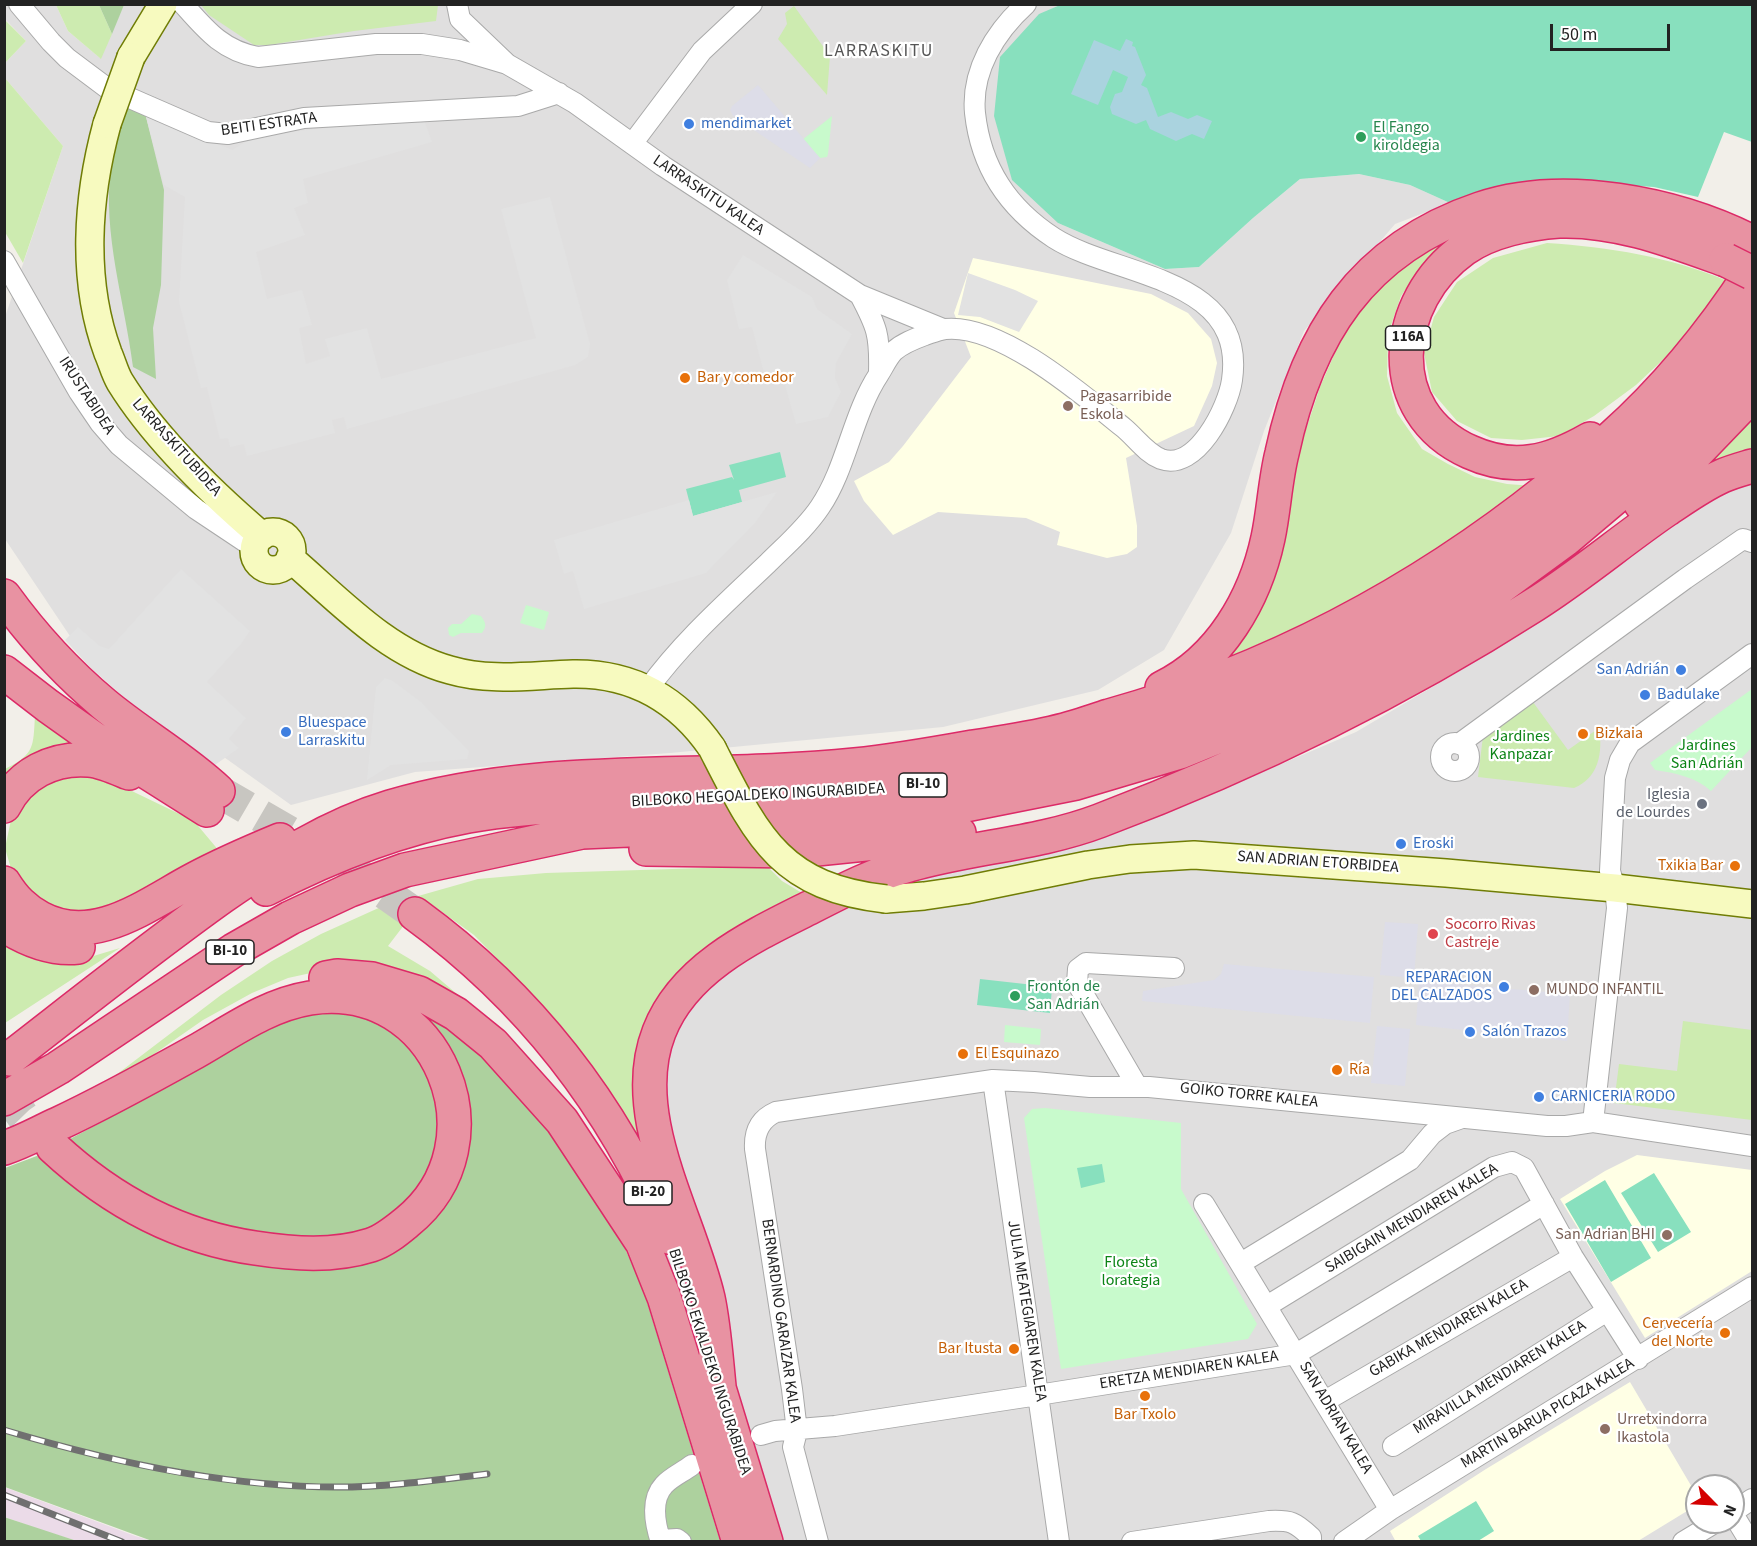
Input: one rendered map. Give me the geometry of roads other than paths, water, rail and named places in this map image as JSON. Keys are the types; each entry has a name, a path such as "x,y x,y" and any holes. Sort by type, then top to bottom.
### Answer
{"highway":[{"path":"7,1060 190,919 295,848 361,817 393,806 457,791 510,783 854,765 911,758 1054,733 1149,705 1258,664 1361,614 1412,585 1472,547 1581,462 1620,429 1678,368 1712,327 1744,256 1684,216 1627,202 1590,196 1521,198 1466,214 1421,235 1368,276 1326,329 1313,354 1301,382 1288,426 1263,558 1244,608 1230,629 1205,656 1170,684 1060,728 1054,733"},
{"name":"116A","path":"1678,368 1590,439 1568,452 1516,464 1479,456 1458,447 1439,433 1424,416 1415,400 1408,379 1406,348 1412,318 1426,287 1445,265 1466,248 1493,234 1515,227 1558,221 1617,226 1676,242 1744,256"},
{"name":"BILBOKO HEGOALDEKO INGURABIDEA","path":"7,1060 63,1026 190,936 253,896 317,862 370,842 468,816 538,808 808,796 900,789 976,777 1077,754 1156,730 1210,711 1279,682 1352,648 1414,612 1484,568 1548,520 1613,468 1678,403 1713,365 1752,312"},
{"name":"BILBOKO HEGOALDEKO INGURABIDEA","path":"479,854 582,832 791,823 925,813 1076,783 1190,748 1273,714 1368,669 1499,588 1566,539 1637,479 1730,385 1752,355"},
{"path":"1454,653 1610,531 1676,474 1752,395"},
{"path":"719,1386 708,1298 658,1140 649,1081 652,1056 660,1030 673,1004 693,982 725,954 779,923 880,874 947,855 1049,835 1095,822 1208,776 1382,694 1537,603 1688,495 1722,476 1752,466"},
{"path":"4,596 46,647 104,704 150,740 199,773 212,800"},
{"path":"4,634 31,665 88,716 212,800"},
{"path":"4,672 93,738 212,800"},
{"path":"479,854 602,849 797,851 934,837 1019,822 1094,804 1256,754"},
{"path":"4,807 10,796 25,780 42,767 63,761 90,760 212,800"},
{"path":"4,884 14,899 28,911 48,922 68,929 90,928 133,913 224,864 289,836 321,825 361,817"},
{"path":"4,925 31,940 50,946 68,948 88,946 105,940 289,836"},
{"name":"BI-10","path":"4,1099 58,1068 234,950 290,918 350,890 405,870 479,854"},
{"name":"BILBOKO EKIALDEKO INGURABIDEA","path":"740,1542 664,1297 645,1247 605,1159 570,1101 540,1062 482,997 441,961 408,923 463,951 521,1006 557,1048 606,1117 667,1234 688,1289 766,1542"},
{"path":"82,1112 189,1042 247,1006 278,990 304,981 337,976 372,979 419,993 456,1014 493,1044 562,1121 645,1247"},
{"path":"4,1148 154,1075 267,1011 289,1002 309,998 348,997 389,1010 417,1031 427,1041 440,1063 449,1090 454,1121 446,1173 432,1196 416,1214 394,1232 374,1244 345,1251 314,1254 240,1246 192,1233 125,1203 77,1170 53,1148"}],"street":[{"name":"BEITI ESTRATA","path":"20,4 67,58 107,88 208,132 228,134 304,118 518,106 559,93"},
{"name":"LARRASKITUBIDEA","path":"163,4 131,57 107,124 99,156 91,207 90,265 95,308 102,337 119,380 144,416 240,517 259,541"},
{"path":"183,4 226,47 241,54 258,57 376,44 422,44 460,50 507,64 559,93"},
{"path":"457,4 460,19 507,64"},
{"path":"632,144 702,51 752,4"},
{"path":"259,541 257,561 265,568 275,570 282,568 290,558 368,625 414,657 450,670 474,675 513,677 576,674 618,679 648,688 679,650 795,536 820,507 839,467 859,412 879,373 892,352 911,341 943,329 965,330 1001,342 1031,358 1082,394 1153,455 1165,461 1179,460 1200,447 1215,426 1226,403 1232,382 1234,358 1230,340 1219,319 1200,300 1162,279 1055,239 1019,211 1003,192 987,166 977,127 974,97 981,70 995,39 1026,4"},
{"name":"LARRASKITU KALEA","path":"559,93 860,295 943,329"},
{"name":"IRUSTABIDEA","path":"4,261 79,392 100,423 119,445 196,509 244,541 259,541"},
{"path":"860,295 880,340 879,373"},
{"path":"893,310 912,330 911,341"},
{"path":"871,316 893,337 911,341"},
{"path":"1460,744 1694,572 1743,539 1752,543"},
{"path":"1593,1122 1617,908 1610,871 1615,778 1630,743 1752,654"},
{"name":"SAN ADRIAN ETORBIDEA","path":"648,688 671,704 699,729 712,748 746,814 766,842 785,862 807,877 831,888 859,896 886,899 924,896 1120,860 1194,855 1423,871 1615,888 1752,904"},
{"path":"1137,1086 1077,983 1078,969 1086,963 1174,968"},
{"name":"GOIKO TORRE KALEA","path":"756,1134 760,1123 776,1112 993,1080 1090,1087 1137,1086 1547,1126 1593,1122 1752,1146"},
{"name":"JULIA MEATEGIAREN KALEA","path":"993,1080 1059,1542"},
{"path":"1400,1111 1420,1125 1424,1141"},
{"path":"1241,1263 1410,1160 1424,1141 1445,1124 1462,1118"},
{"name":"BERNARDINO GARAIZAR KALEA","path":"756,1134 754,1149 797,1431 793,1447 818,1542"},
{"name":"SAIBIGAIN MENDIAREN KALEA","path":"1267,1306 1494,1167 1512,1162 1524,1168 1573,1257 1632,1351"},
{"name":"SAN ADRIAN KALEA","path":"1204,1204 1390,1510"},
{"name":"ERETZA MENDIAREN KALEA","path":"761,1436 775,1431 797,1431 1296,1354 1544,1204"},
{"name":"GABIKA MENDIAREN KALEA","path":"1325,1401 1573,1257"},
{"name":"MARTIN BARUA PICAZA KALEA","path":"1344,1542 1390,1510 1619,1371 1632,1351 1752,1287"},
{"name":"MIRAVILLA MENDIAREN KALEA","path":"1393,1446 1607,1311"},
{"path":"681,1542 677,1539 661,1541 656,1527 656,1500 665,1484 692,1465"},
{"path":"1132,1542 1288,1520 1299,1526 1314,1540"},
{"path":"1683,1542 1696,1534"}],"water":[{"path":"1126,39 1133,42 1132,46 1135,47 1146,75 1141,85 1147,88 1158,117 1171,112 1188,119 1197,115 1212,121 1204,139 1192,134 1176,141 1150,129 1146,120 1136,124 1112,114 1110,107 1115,94 1122,92 1128,77 1113,70 1098,105 1071,94 1094,40 1120,51"}],"tunnel":[{"path":"218,791 345,865 415,914"},
{"path":"4,1089 22,1115 53,1147"}],"railway":[{"path":"4,1430 127,1462 253,1483 356,1487 487,1474"},
{"path":"4,1495 122,1542"}],"place":[{"name":"mendimarket","path":"689,124"},
{"name":"El Fango kiroldegia","path":"1361,137"},
{"name":"Bar y comedor","path":"685,378"},
{"name":"Pagasarribide Eskola","path":"1068,406"},
{"name":"San Adrián","path":"1681,670"},
{"name":"Badulake","path":"1645,695"},
{"name":"Bluespace Larraskitu","path":"286,732"},
{"name":"Bizkaia","path":"1583,734"},
{"name":"Iglesia de Lourdes","path":"1702,804"},
{"name":"Eroski","path":"1401,844"},
{"name":"Txikia Bar","path":"1735,866"},
{"name":"Socorro Rivas Castreje","path":"1433,934"},
{"name":"REPARACION DEL CALZADOS","path":"1504,987"},
{"name":"MUNDO INFANTIL","path":"1534,990"},
{"name":"Frontón de San Adrián","path":"1015,996"},
{"name":"Salón Trazos","path":"1470,1032"},
{"name":"El Esquinazo","path":"963,1054"},
{"name":"Ría","path":"1337,1070"},
{"name":"CARNICERIA RODO","path":"1539,1097"},
{"name":"San Adrian BHI","path":"1667,1235"},
{"name":"Cervecería del Norte","path":"1725,1333"},
{"name":"Bar Itusta","path":"1014,1349"},
{"name":"Bar Txolo","path":"1145,1396"},
{"name":"Urretxindorra Ikastola","path":"1605,1429"}],"district":[{"name":"LARRASKITU","path":"879,52"}],"park label":[{"name":"Jardines Kanpazar","path":"1521,746"},
{"name":"Jardines San Adrián","path":"1707,755"},
{"name":"Floresta lorategia","path":"1131,1272"}]}
